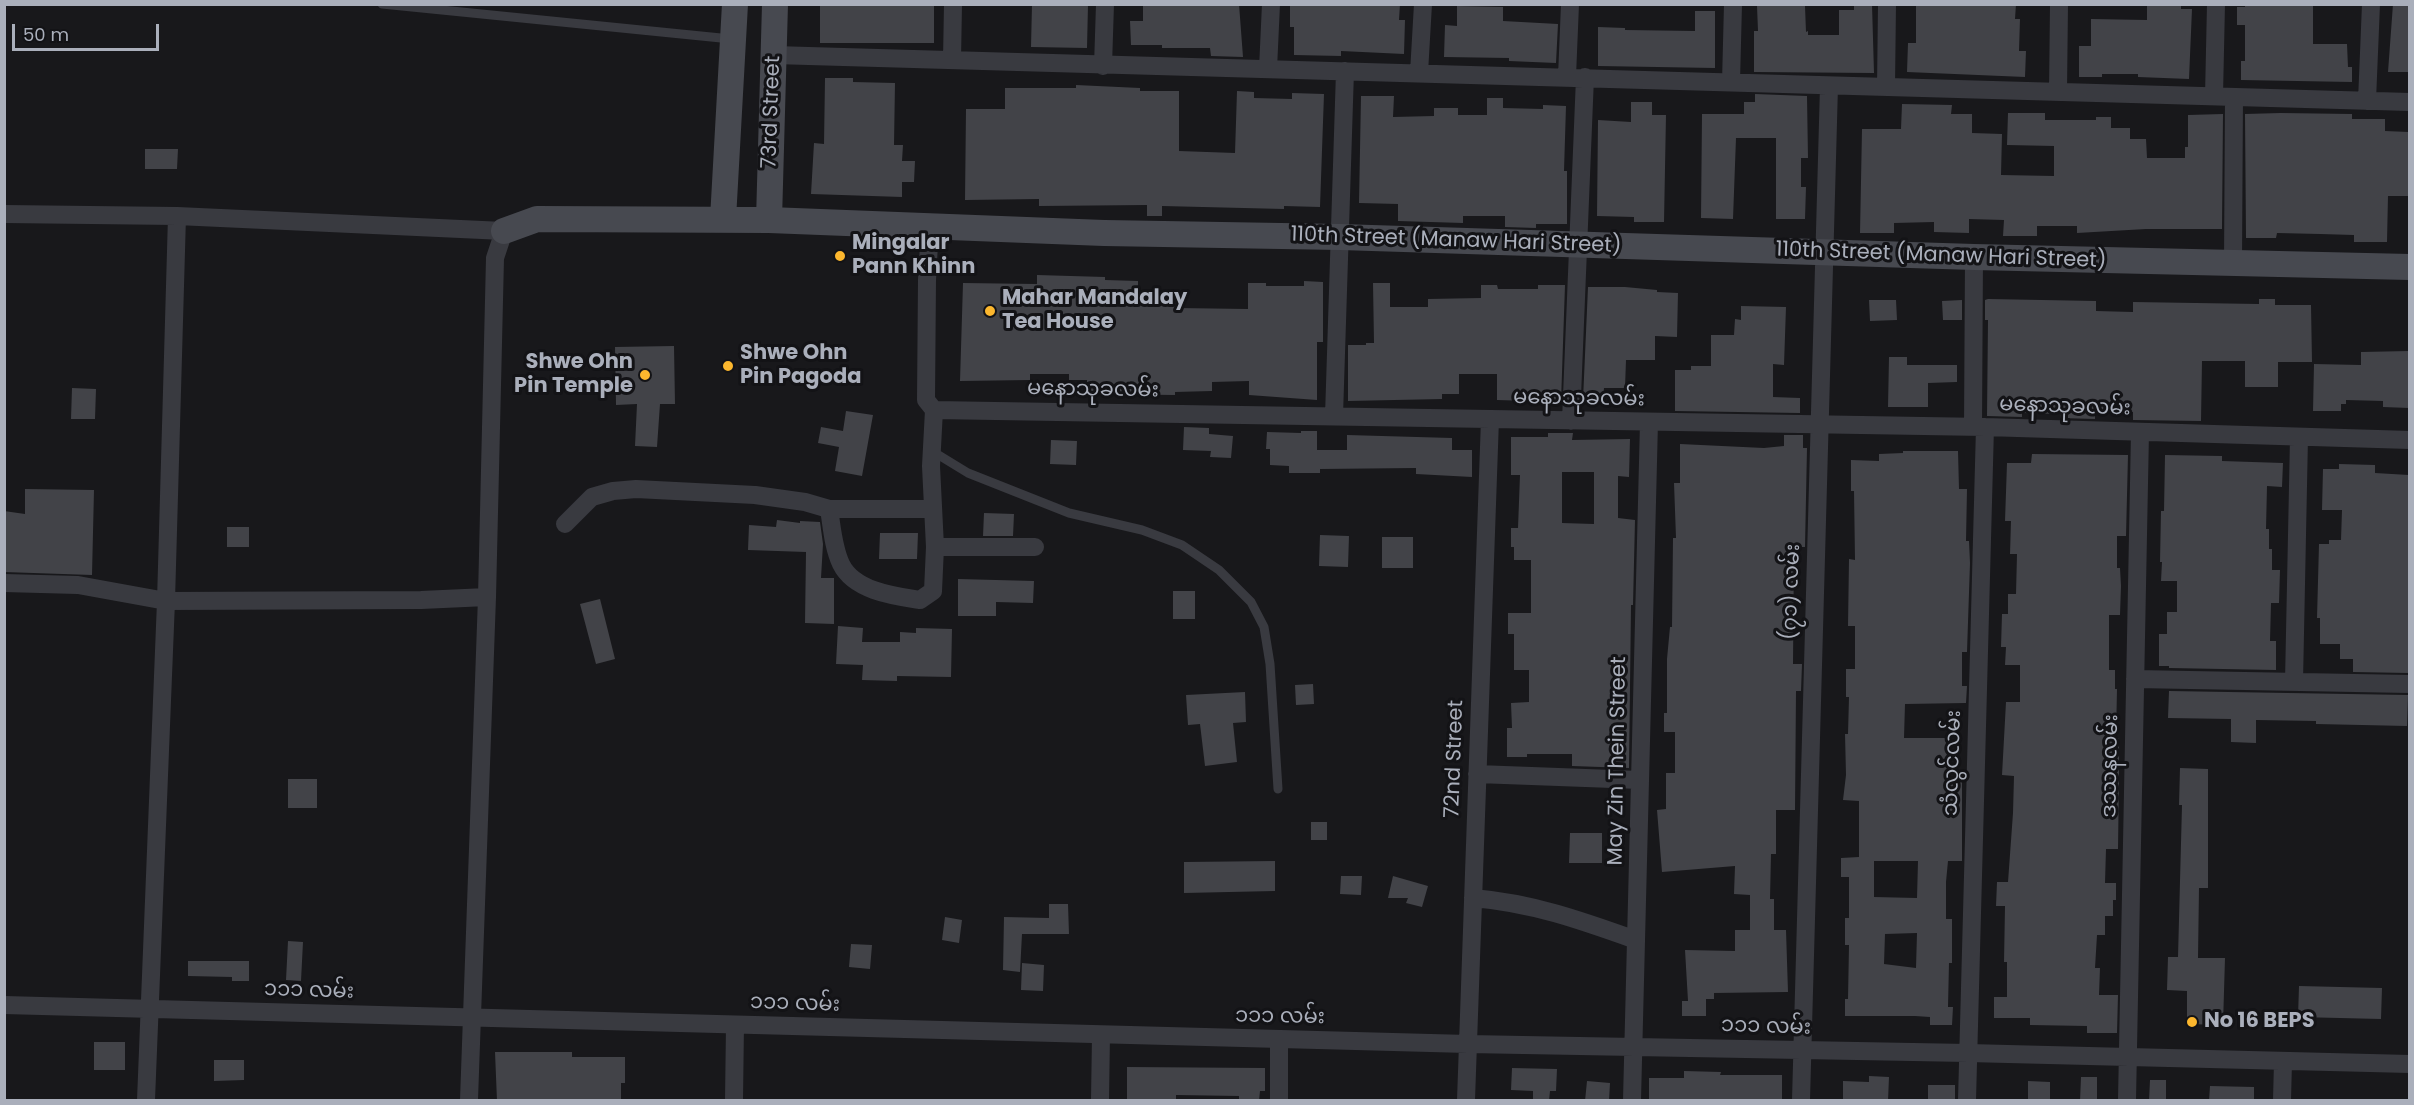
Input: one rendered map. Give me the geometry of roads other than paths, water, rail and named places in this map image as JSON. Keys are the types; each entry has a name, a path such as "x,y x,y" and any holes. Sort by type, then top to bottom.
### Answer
{"main road":[{"name":"73rd Street","path":"723,219 735,4"},
{"name":"73rd Street","path":"768,220 775,4"},
{"name":"110th Street (Manaw Hari Street)","path":"504,231 537,219 723,219 1974,257 2409,267"}],"street":[{"path":"952,60 953,4"},
{"path":"1103,66 1105,4"},
{"path":"1268,69 1271,4"},
{"path":"1419,73 1423,4"},
{"path":"1567,77 1570,4"},
{"path":"1731,82 1733,4"},
{"path":"1886,87 1887,4"},
{"path":"2058,92 2059,4"},
{"path":"2214,96 2216,4"},
{"path":"2367,101 2371,4"},
{"path":"774,55 2409,102"},
{"path":"1334,416 1345,71"},
{"path":"1571,421 1585,77"},
{"name":"(၇၁) လမ်း","path":"1801,1101 1829,86"},
{"path":"2233,263 2234,97"},
{"path":"4,214 177,216 504,231 495,258 487,597 468,1101"},
{"path":"146,1101 166,601 177,216"},
{"path":"829,509 834,544 841,565 849,575 869,588 896,597 920,600 933,591 934,410 926,400 930,226"},
{"name":"သံလွင်လမ်း","path":"1967,1101 1979,427 1974,257"},
{"name":"မနောသုခလမ်း","path":"934,410 1979,427 2409,440"},
{"name":"72nd Street","path":"1466,1101 1490,419"},
{"name":"May Zin Thein Street","path":"1632,1101 1649,422"},
{"name":"ဒဿနလမ်း","path":"2127,1101 2140,432"},
{"path":"2294,682 2299,437"},
{"path":"565,524 592,497 613,491 636,489 756,495 805,502 829,509 933,509"},
{"path":"935,547 1035,547"},
{"path":"4,583 78,585 166,601 421,600 487,597"},
{"path":"2136,679 2409,684"},
{"path":"1477,774 1640,780"},
{"path":"1473,898 1533,906 1636,940"},
{"name":"၁၁၁ လမ်း","path":"4,1005 1101,1035 2409,1064"},
{"path":"734,1101 735,1025"},
{"path":"1100,1101 1101,1035"},
{"path":"1279,1039 1279,1101"},
{"path":"2282,1101 2283,1062"}],"lane":[{"path":"382,4 733,39"},
{"path":"932,451 968,473 1069,513 1142,530 1182,545 1219,570 1251,602 1264,627 1270,664 1278,789"}],"place":[{"name":"Mingalar Pann Khinn","path":"840,256"},
{"name":"Mahar Mandalay Tea House","path":"990,311"},
{"name":"Shwe Ohn Pin Pagoda","path":"728,366"},
{"name":"Shwe Ohn Pin Temple","path":"645,375"},
{"name":"No 16 BEPS","path":"2192,1022"}]}
